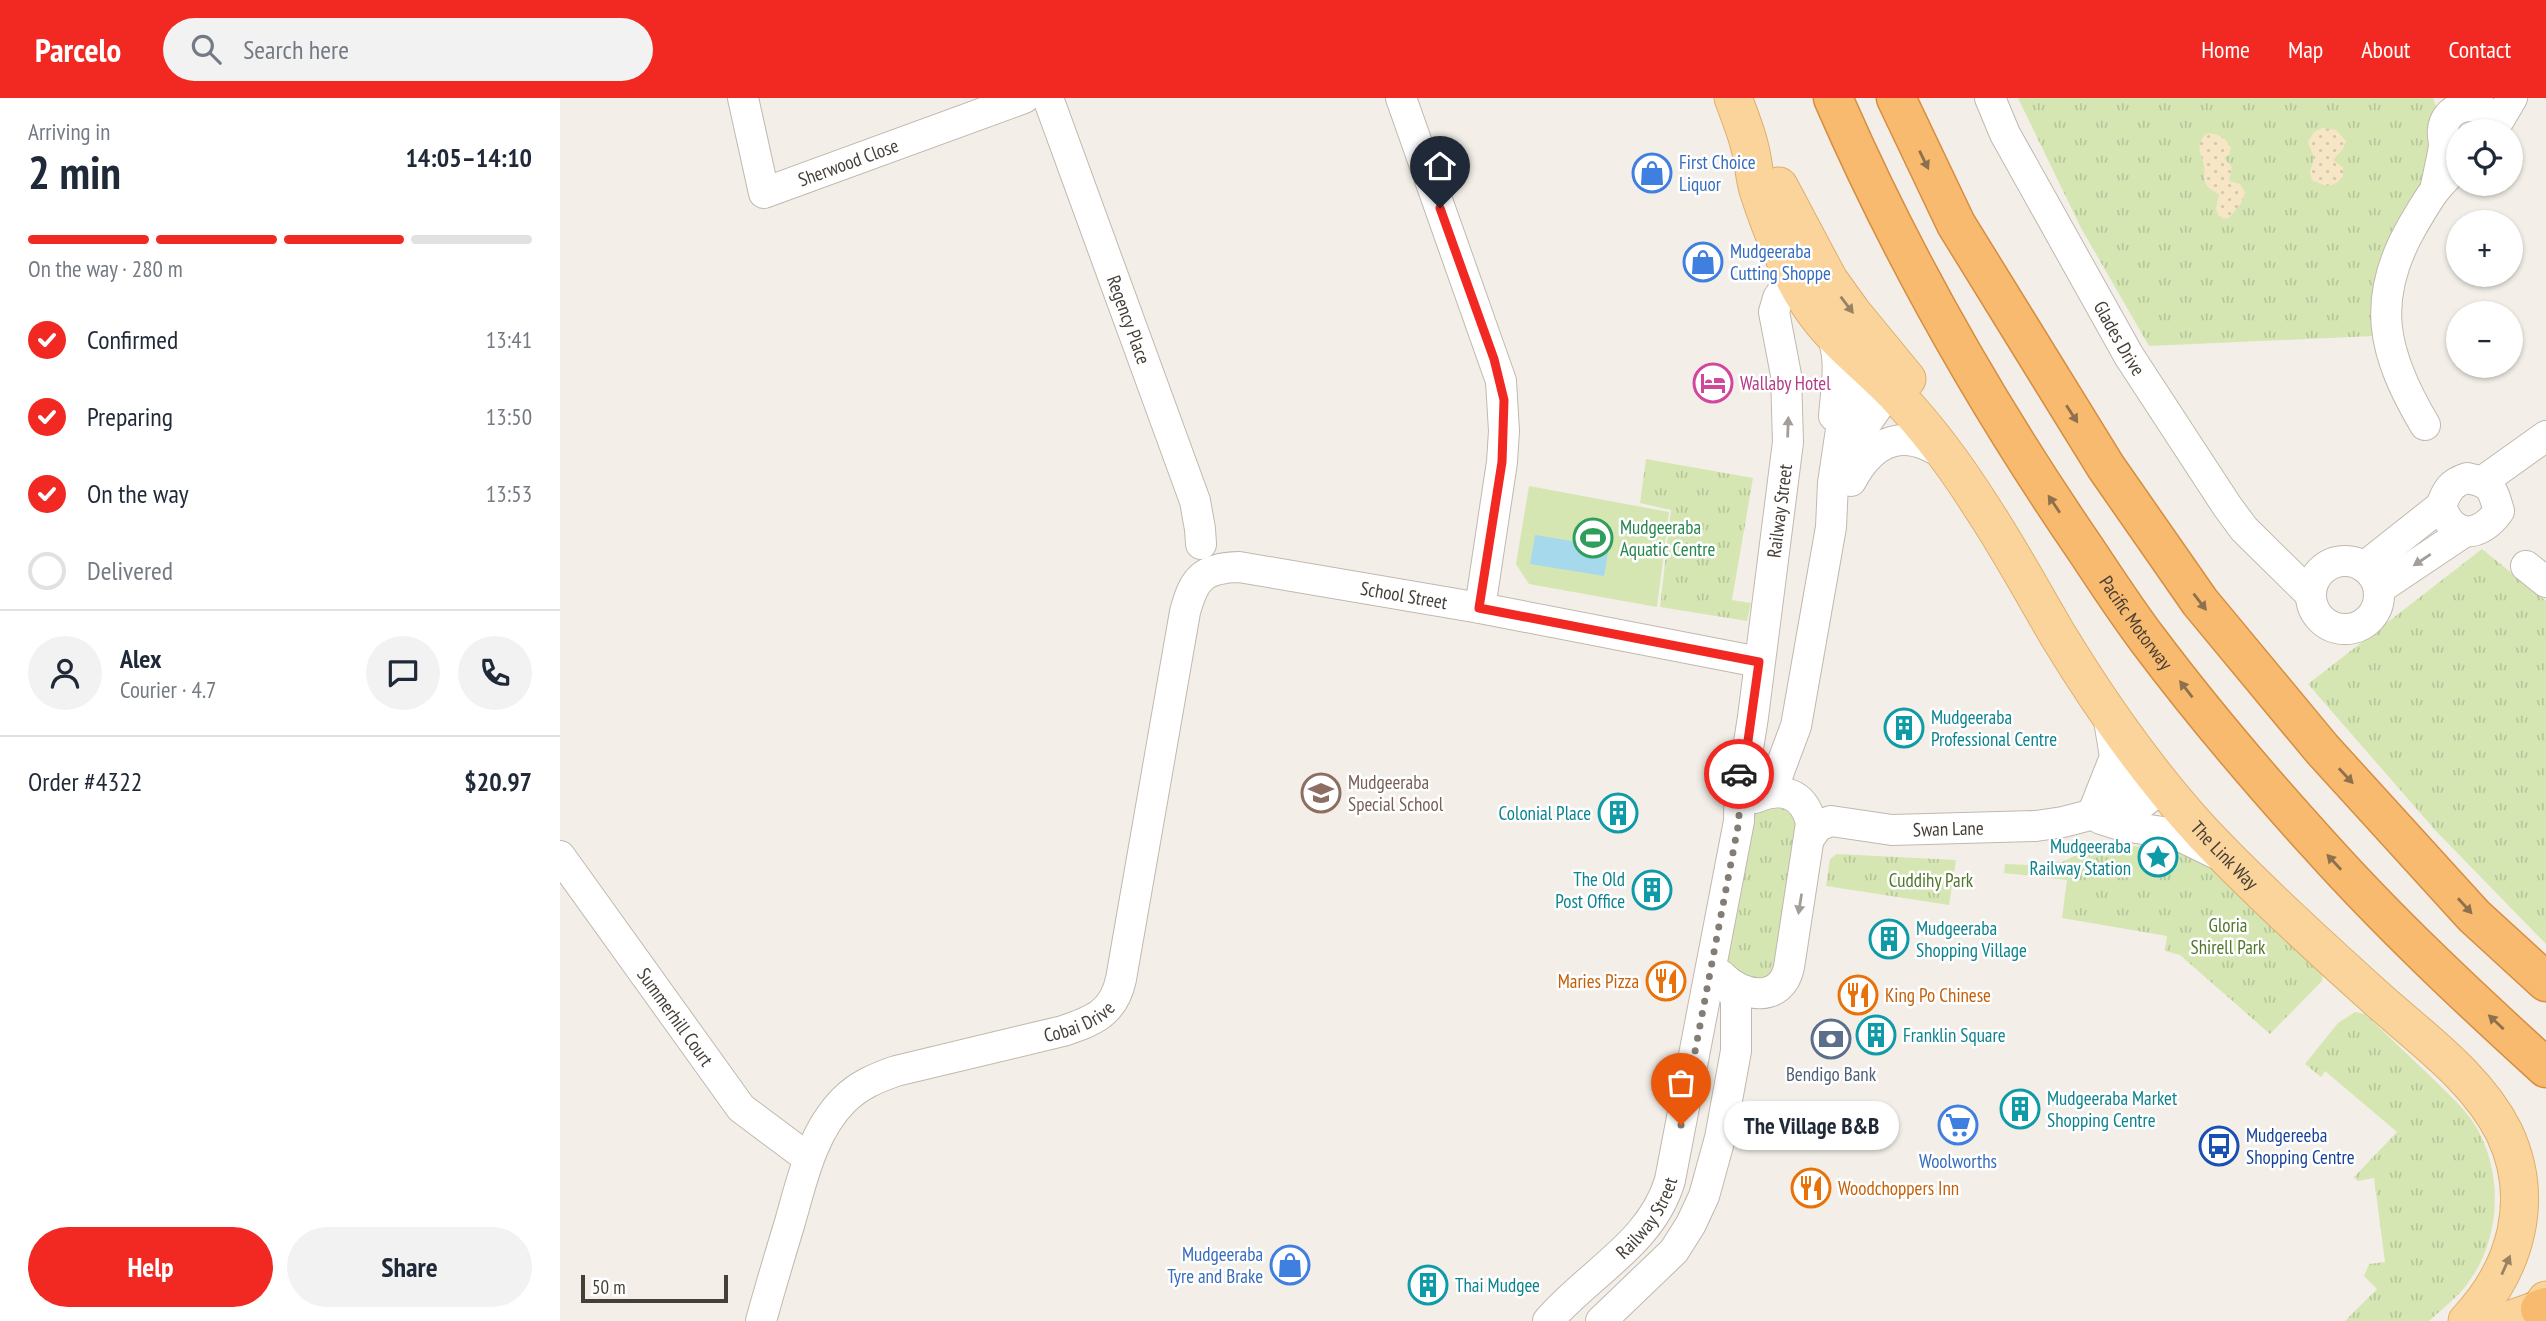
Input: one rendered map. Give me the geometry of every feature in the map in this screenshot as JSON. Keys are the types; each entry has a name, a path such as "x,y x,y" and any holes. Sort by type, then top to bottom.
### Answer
{"highway":[{"name":"Pacific Motorway","path":"1833,98 1904,250 1966,363 2029,467 2147,638 2202,709 2322,848 2439,969 2546,1068"},
{"path":"1896,98 1956,225 2015,323 2106,467 2200,602 2322,749 2474,916 2546,982"}],"main road":[{"name":"Railway Street","path":"1733,98 1750,146 1758,191 1792,271 1810,304 1830,332 1886,376"},
{"name":"Railway Street","path":"1750,146 1777,183 1819,263 1886,376"},
{"name":"The Link Way","path":"1886,376 1982,507 2107,712 2163,774 2200,830 2235,865 2356,971 2486,1102 2503,1130 2515,1162 2520,1208 2513,1249 2496,1285 2467,1321"},
{"path":"1886,376 2002,507 2080,631 2143,724 2163,774 2242,844 2356,971 2479,1071 2507,1104 2522,1129 2546,1203"}],"street":[{"name":"Sherwood Close","path":"743,98 764,193 1024,98"},
{"name":"Regency Place","path":"1048,98 1195,501 1206,558"},
{"path":"1401,98 1501,381 1504,431 1502,462 1479,608"},
{"name":"Glades Drive","path":"1990,98 2005,134 2129,356 2244,529 2276,558 2315,584 2314,609 2322,621 2334,628 2349,629 2362,625 2373,616 2379,603 2372,578"},
{"path":"2500,119 2512,98"},
{"path":"2446,119 2463,103 2486,111 2490,119"},
{"path":"2446,119 2442,131 2446,147"},
{"path":"2425,425 2401,381 2390,352 2386,300 2390,276 2399,251 2446,170"},
{"name":"Railway Street","path":"1552,1317 1582,1285 1633,1242 1652,1221 1661,1205 1670,1180 1721,972 1739,821 1738,784 1741,765 1746,755 1788,442 1788,391 1774,312 1792,271"},
{"name":"Railway Street","path":"1830,332 1837,346 1838,357 1833,431 1834,506"},
{"name":"Railway Street","path":"1736,1051 1758,1010 1784,982 1788,973 1796,726 1834,506 1844,410 1857,383 1886,376"},
{"path":"2490,489 2546,436"},
{"name":"Railway Street","path":"1834,506 1859,466 1870,453 1881,446 1908,439 1947,457"},
{"path":"2490,489 2546,460"},
{"path":"2467,478 2490,489 2499,511 2490,523 2478,531 2464,532 2372,578 2441,506 2447,490 2456,482 2467,478"},
{"path":"2441,506 2449,523 2464,532"},
{"name":"School Street","path":"1206,558 1239,567 1479,608 1759,662"},
{"name":"Cobai Drive","path":"761,1321 808,1158 827,1122 843,1101 873,1079 896,1071 1063,1031 1085,1024 1111,1005 1121,979 1185,612 1206,558"},
{"path":"2315,584 2329,565 2341,562 2353,562 2372,578"},
{"path":"2093,814 2115,757 2107,712"},
{"path":"1746,755 1755,776 1792,805"},
{"name":"Swan Lane","path":"1792,805 1877,814 1949,827 2036,826 2093,814 2110,818 2122,814 2137,807 2163,774"},
{"path":"1739,821 1749,802 1792,805"},
{"name":"Swan Lane","path":"2093,814 2117,825 2176,834 2235,865"},
{"name":"Summerhill Court","path":"560,856 741,1108 808,1158"},
{"path":"1721,972 1738,990 1748,993 1765,993 1777,988"},
{"name":"Railway Street","path":"1601,1321 1668,1258 1698,1212 1717,1152 1736,1051 1736,1000 1721,972"}],"green space":[{"path":"2018,98 2433,98 2436,106 2430,132 2429,164 2420,191 2375,288 2373,336 2149,346 2081,228"},
{"path":"1646,459 1753,478 1732,600 1751,603 1747,621 1660,607 1671,510 1640,503"},
{"name":"Mudgeeraba Aquatic Centre","path":"1529,486 1669,512 1657,607 1529,584 1516,564"},
{"path":"2482,549 2546,601 2546,944 2435,830 2308,684"},
{"path":"1782,806 1797,815 1781,969 1760,981 1730,969 1725,956 1744,825 1757,808"},
{"name":"Gloria Shirell Park","path":"2097,845 2185,850 2212,863 2323,972 2322,981 2270,1034 2180,955 2165,951 2167,936 2062,918 2067,880 2004,873 2005,864 2062,862"},
{"name":"Cuddihy Park","path":"1837,854 1956,860 1949,905 1826,886 1830,859"},
{"path":"2355,1012 2365,1014 2459,1105 2475,1125 2491,1164 2495,1205 2487,1246 2468,1283 2429,1321 2345,1321 2377,1289 2364,1276 2369,1264 2385,1262 2374,1178 2358,1181 2354,1177 2397,1132 2325,1071 2321,1077 2305,1064 2338,1023"}],"sand":[{"path":"2323,128 2336,130 2346,141 2333,160 2343,167 2343,176 2336,183 2329,185 2312,180 2310,172 2314,158 2308,142 2314,132"},
{"path":"2206,134 2217,135 2229,144 2229,155 2224,158 2232,167 2229,181 2240,184 2245,192 2242,202 2229,218 2224,219 2218,215 2216,208 2219,195 2205,182 2200,142"}],"water":[{"path":"1535,535 1609,547 1604,576 1530,564"}],"way so far":[{"path":"1681,1125 1739,821 1739,774"}],"place":[{"name":"First Choice Liquor","path":"1652,173"},
{"name":"Mudgeeraba Cutting Shoppe","path":"1703,262"},
{"name":"Wallaby Hotel","path":"1713,383"},
{"name":"Mudgeeraba Aquatic Centre","path":"1593,538"},
{"name":"Mudgeeraba Professional Centre","path":"1904,728"},
{"name":"Mudgeeraba Special School","path":"1321,793"},
{"name":"Colonial Place","path":"1618,813"},
{"name":"Mudgeeraba Railway Station","path":"2158,857"},
{"name":"The Old Post Office","path":"1652,890"},
{"name":"Mudgeeraba Shopping Village","path":"1889,939"},
{"name":"Maries Pizza","path":"1666,981"},
{"name":"King Po Chinese","path":"1858,995"},
{"name":"Franklin Square","path":"1876,1035"},
{"name":"Bendigo Bank","path":"1831,1039"},
{"name":"Mudgeeraba Market Shopping Centre","path":"2020,1109"},
{"name":"The Village B&B","path":"1681,1125"},
{"name":"Woolworths","path":"1958,1125"},
{"name":"Mudgereeba Shopping Centre","path":"2219,1146"},
{"name":"Woodchoppers Inn","path":"1811,1188"},
{"name":"Mudgeeraba Tyre and Brake","path":"1290,1265"},
{"name":"Thai Mudgee","path":"1428,1285"}],"route":[{"path":"1440,208 1494,359 1504,400 1502,462 1479,608 1759,662 1753,717 1746,755 1739,774"}]}
